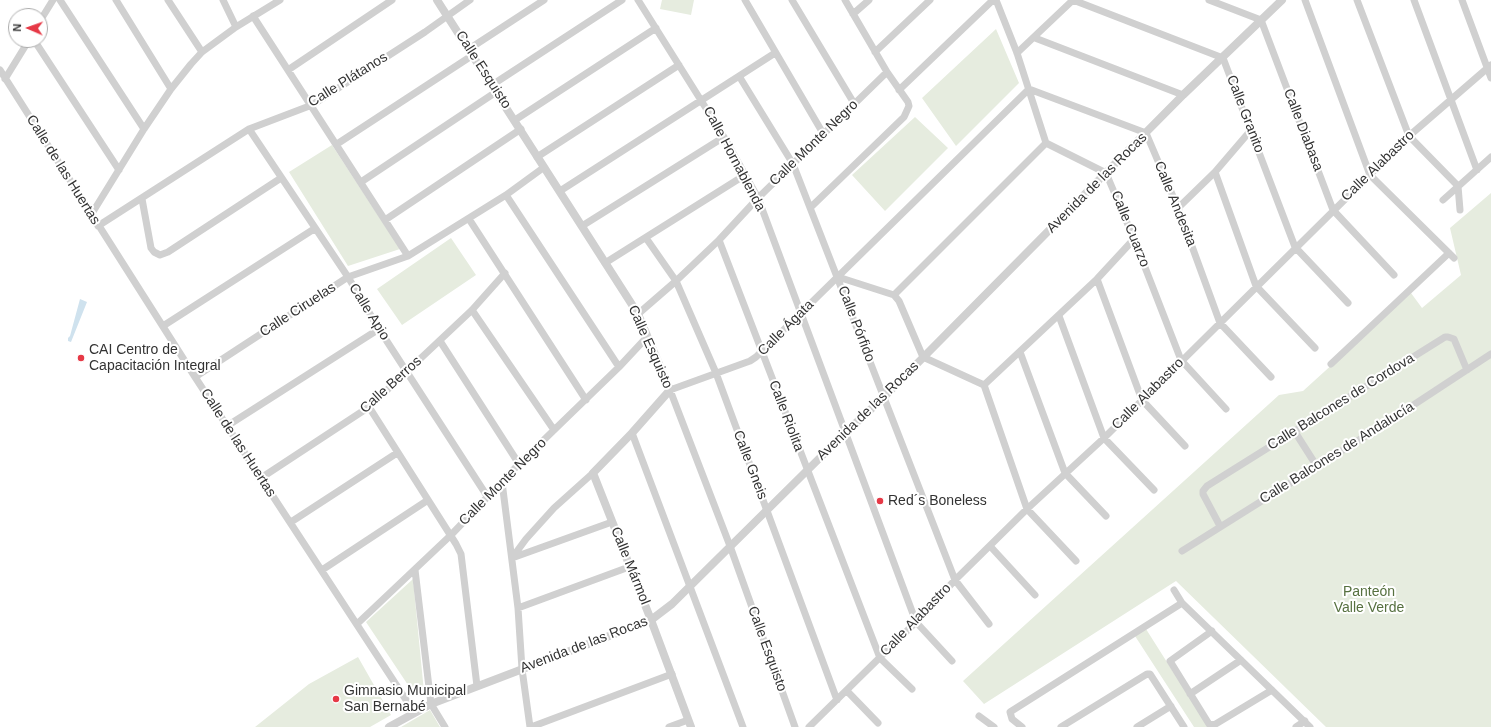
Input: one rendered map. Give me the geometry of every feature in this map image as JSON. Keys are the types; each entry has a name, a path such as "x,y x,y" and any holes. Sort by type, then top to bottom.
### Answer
{"street":[{"path":"60,0 144,129"},
{"path":"116,0 172,89"},
{"path":"168,0 202,52"},
{"path":"222,0 236,27"},
{"path":"288,70 392,0"},
{"name":"Calle Esquisto","path":"437,0 472,52 537,157 638,314 670,390 730,546 795,727"},
{"name":"Calle Plátanos","path":"98,226 249,129 312,105 470,0"},
{"path":"337,144 472,52 544,0"},
{"path":"361,182 622,0"},
{"name":"Calle Hornablenda","path":"638,0 724,137 758,198 916,622"},
{"path":"745,0 824,134"},
{"path":"792,0 855,104"},
{"path":"811,207 904,117 908,110 908,102 887,72 845,0"},
{"path":"853,14 869,0"},
{"path":"875,52 930,0"},
{"path":"894,295 1046,143 1017,53 994,0 899,90"},
{"path":"1017,53 1035,38 1073,0"},
{"name":"Calle Granito","path":"1073,0 1223,58 1294,247 1348,303"},
{"path":"1209,0 1261,20"},
{"name":"Avenida de las Rocas","path":"389,727 431,704 651,620 691,586 767,509 884,397 1183,95 1282,0"},
{"path":"1305,0 1370,175 1451,255 1331,364"},
{"path":"1357,0 1409,136 1458,186 1460,210"},
{"path":"1414,0 1477,170"},
{"path":"1462,0 1489,66 1491,78"},
{"path":"92,215 144,129 172,89 202,52 236,27 276,1"},
{"path":"253,16 312,105 408,256"},
{"name":"Calle Diabasa","path":"1261,20 1333,210 1394,275"},
{"path":"515,120 656,28"},
{"path":"1035,38 1183,95"},
{"path":"6,79 24,48"},
{"path":"39,48 119,170"},
{"path":"560,192 775,53"},
{"path":"537,157 679,64"},
{"name":"Calle Alabastro","path":"813,726 837,700 916,622 955,580 1027,509 1104,438 1294,247 1409,136 1451,101 1489,66"},
{"name":"Calle de las Huertas","path":"0,70 195,377 414,712"},
{"name":"Calle Monte Negro","path":"638,314 676,281 719,240 758,198 887,72"},
{"name":"Calle Pórfido","path":"739,76 793,164 955,580 989,624"},
{"path":"1029,89 1146,133"},
{"name":"Calle Ágata","path":"512,558 526,539 554,508 593,473 632,433 670,390 750,361 762,352 1029,89"},
{"name":"Calle Apio","path":"249,129 314,229 348,277 379,329 487,496"},
{"path":"385,220 521,129"},
{"path":"1178,208 1215,172 1251,130"},
{"name":"Calle Andesita","path":"1146,133 1178,208 1220,323 1271,377"},
{"path":"582,226 724,137"},
{"name":"Calle Cuarzo","path":"1046,143 1106,173 1134,238 1181,360 1226,409"},
{"path":"1443,200 1491,157"},
{"name":"Calle Ciruelas","path":"195,377 348,277 408,256 469,219 544,168"},
{"path":"1215,172 1256,286 1314,348"},
{"path":"605,263 745,175"},
{"path":"142,199 151,248 154,252 160,255 168,252 281,178"},
{"path":"506,195 619,367"},
{"path":"469,219 586,400"},
{"path":"163,326 314,229"},
{"name":"Calle Gneis","path":"646,238 676,281 716,373 837,700"},
{"path":"984,385 1097,279 1134,238"},
{"name":"Calle Riolita","path":"719,240 880,658"},
{"name":"Calle Berros","path":"261,478 369,407 472,310 505,273"},
{"path":"838,277 894,295 899,301 923,357 984,385 1027,509 1076,561"},
{"path":"1097,279 1142,400 1186,446"},
{"path":"472,310 554,430"},
{"path":"1059,316 1104,438 1154,490"},
{"path":"227,426 379,329"},
{"name":"Calle Monte Negro","path":"357,624 451,535 487,496 586,400 647,337"},
{"name":"Calle Balcones de Cordova","path":"1220,526 1204,498 1202,491 1206,486 1444,338 1448,337 1454,340 1467,370"},
{"path":"440,340 520,464"},
{"path":"1020,352 1065,473 1106,516"},
{"name":"Calle Balcones de Andalucía","path":"1182,550 1491,354"},
{"path":"369,407 397,453 451,535 461,554 477,686"},
{"path":"1295,432 1316,465"},
{"path":"632,433 743,727"},
{"path":"291,522 397,453"},
{"name":"Calle Mármol","path":"593,473 672,674 689,723"},
{"path":"502,482 518,608 522,669 531,727 672,674"},
{"path":"322,570 428,500"},
{"path":"512,558 612,522"},
{"path":"990,546 1035,595"},
{"path":"518,608 629,567"},
{"path":"415,570 431,704 445,727"},
{"path":"1174,590 1182,603 1310,727"},
{"path":"1022,727 1010,716 1010,712 1182,603"},
{"path":"916,622 952,661"},
{"path":"1212,631 1170,661 1212,726 1272,690"},
{"path":"880,658 912,689"},
{"path":"1190,694 1241,660"},
{"path":"1061,727 1147,674 1150,674 1184,727"},
{"path":"847,691 878,723"},
{"path":"1137,727 1171,706"},
{"path":"979,716 994,727"},
{"path":"1296,727 1305,722"},
{"path":"669,727 689,723"}],"green space":[{"path":"662,0 694,0 691,15 660,9"},
{"path":"996,29 1019,83 956,146 922,98"},
{"path":"915,117 948,148 885,211 852,175"},
{"path":"332,145 400,249 348,266 289,172"},
{"name":"Panteón Valle Verde","path":"1491,193 1491,727 1326,727 1176,581 984,704 963,681 1279,395 1303,391 1411,293 1422,308 1461,275 1450,228"},
{"path":"451,238 476,275 402,325 377,289"},
{"path":"413,579 424,692 414,694 366,622"},
{"path":"1146,629 1208,727 1194,727 1135,636"},
{"name":"Gimnasio Municipal San Bernabé","path":"358,657 391,715 370,727 255,727 309,684"},
{"path":"430,710 440,727 401,727"}],"water":[{"path":"80,299 87,302 71,342 68,341 68,338 70,336"}],"place":[{"name":"CAI Centro de Capacitación Integral","path":"81,358"},
{"name":"Red´s Boneless","path":"880,501"},
{"name":"Gimnasio Municipal San Bernabé","path":"336,699"}]}
